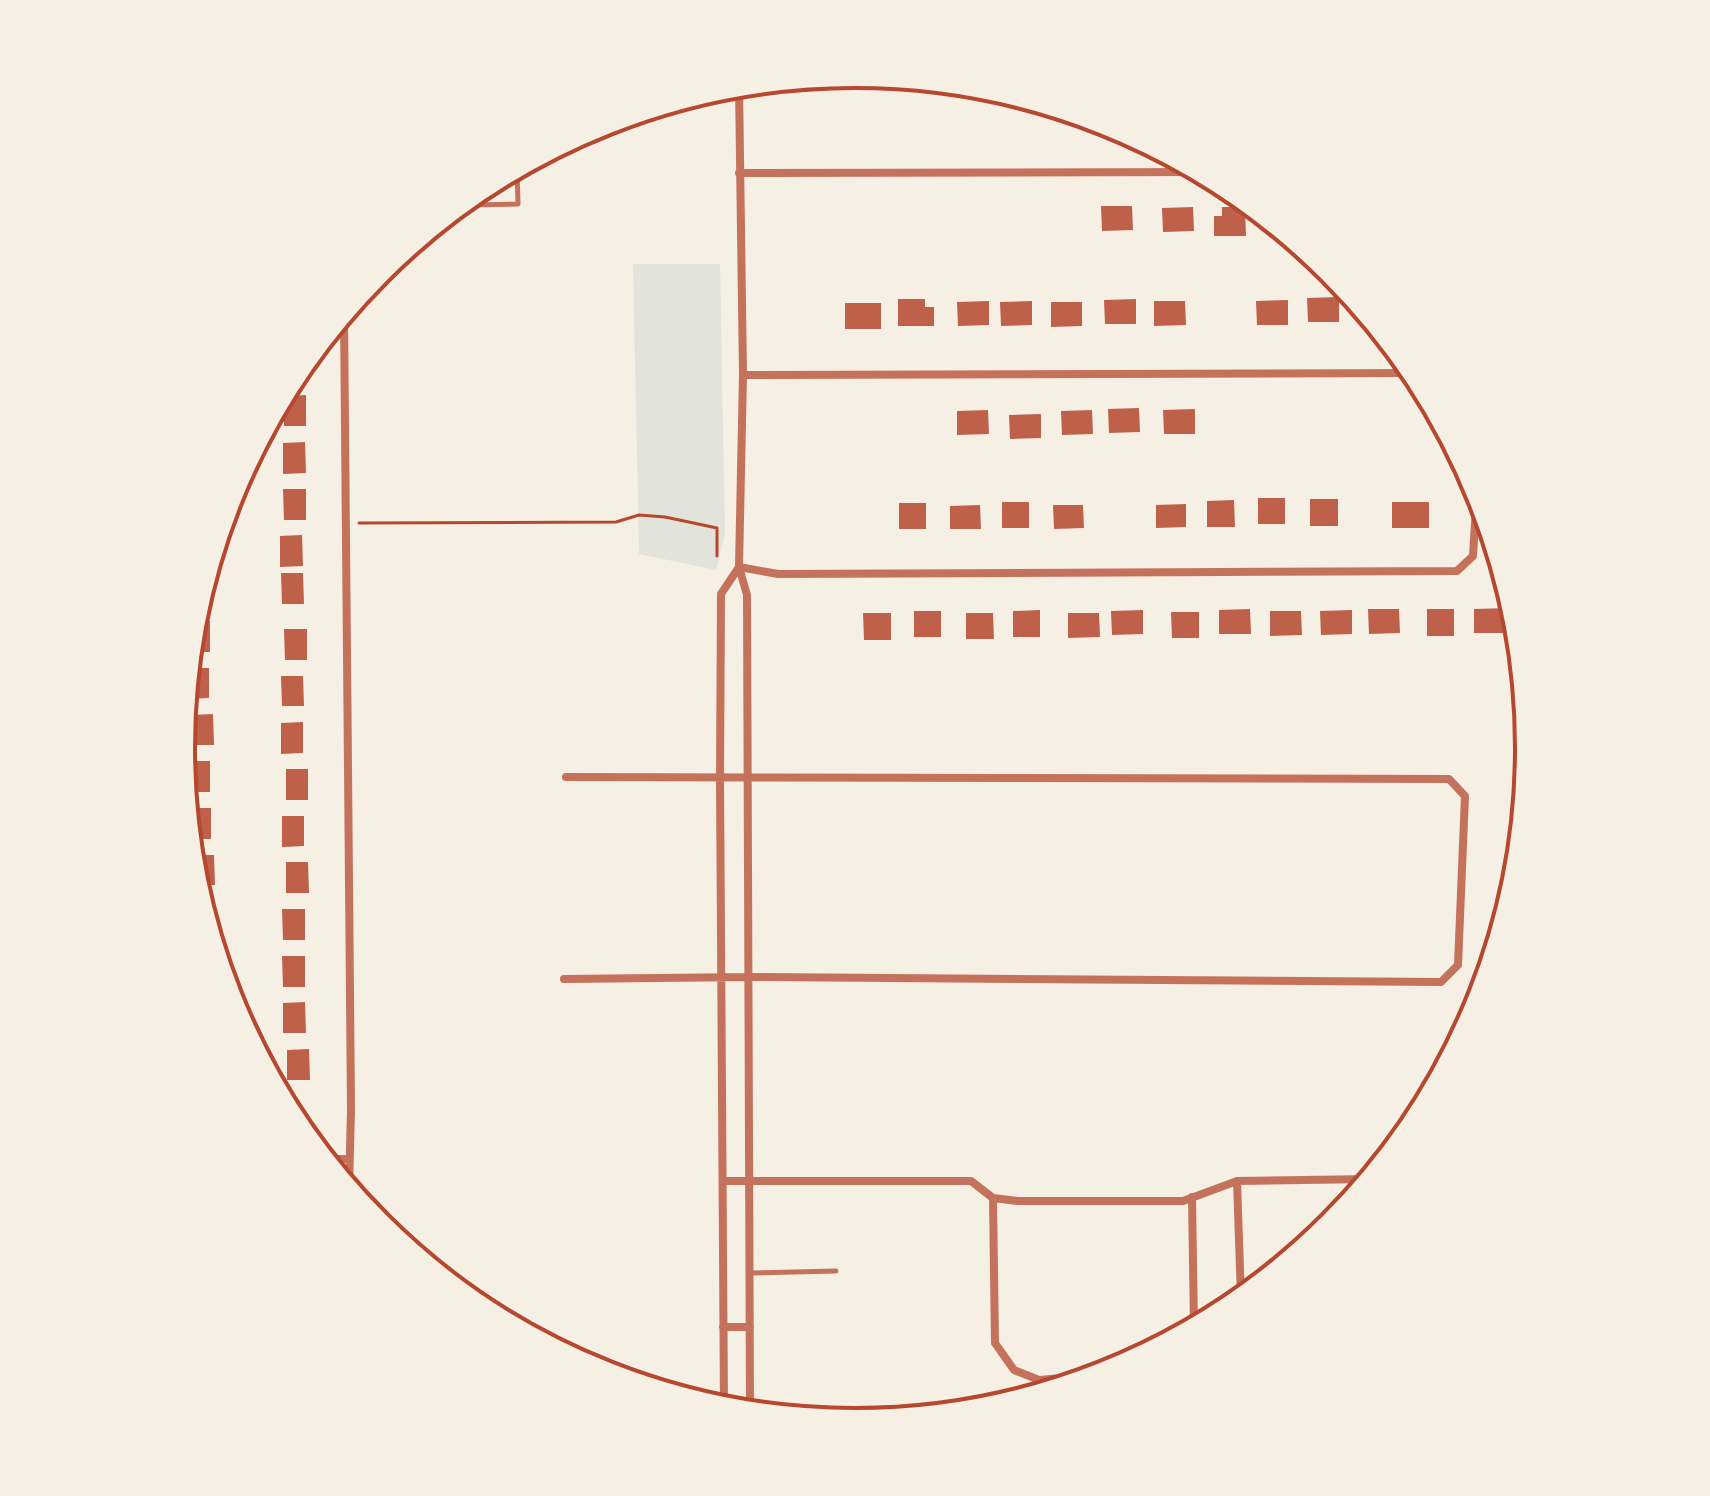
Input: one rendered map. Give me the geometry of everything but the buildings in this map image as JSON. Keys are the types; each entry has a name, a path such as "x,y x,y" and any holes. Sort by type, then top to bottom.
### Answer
{"street":[{"path":"739,99 743,375 739,567 747,595 750,1399"},
{"path":"739,173 1177,172"},
{"path":"344,330 351,1109 348,1170"},
{"path":"743,375 1398,373"},
{"path":"739,567 778,574 1457,571 1473,556 1475,522"},
{"path":"724,1395 721,594 739,567"},
{"path":"564,979 750,977 1441,982 1458,965 1465,796 1449,779 566,777"},
{"path":"339,1159 348,1159"},
{"path":"723,1181 971,1181 993,1198 1018,1201 1183,1201 1237,1181 1354,1179"},
{"path":"1237,1181 1240,1284"},
{"path":"1192,1197 1194,1315"},
{"path":"993,1198 995,1343 1014,1370 1039,1380 1047,1379"},
{"path":"723,1327 750,1327"}],"lane":[{"path":"480,205 518,204 517,181"},
{"path":"750,1273 836,1271"}],"path":[{"path":"347,524 616,522 639,515 665,517 717,528 717,556"}],"shaded area":[{"path":"633,264 720,264 725,533 716,570 639,554"}]}
